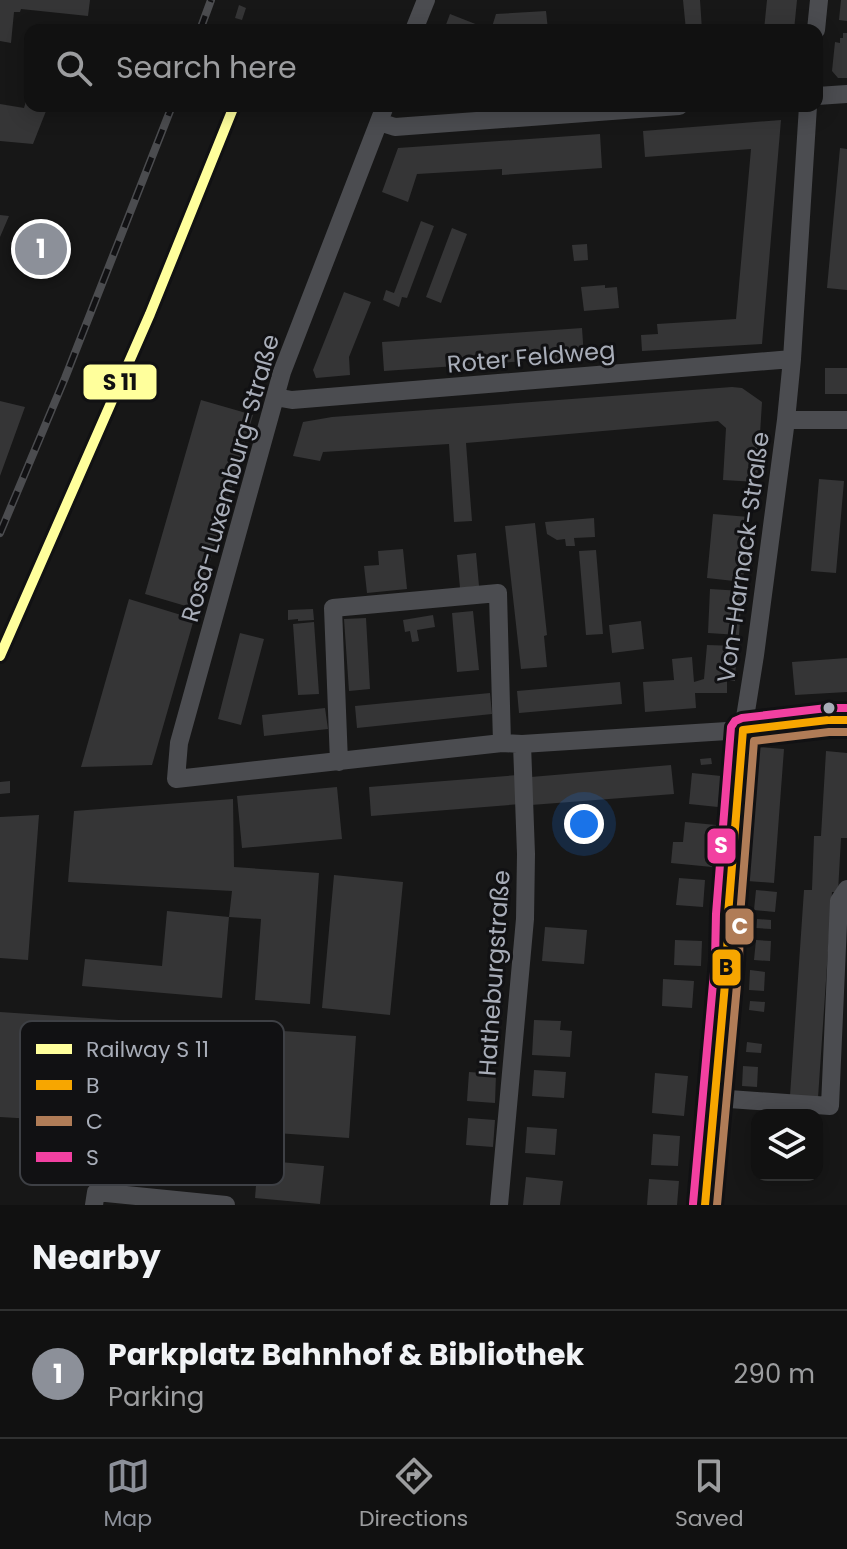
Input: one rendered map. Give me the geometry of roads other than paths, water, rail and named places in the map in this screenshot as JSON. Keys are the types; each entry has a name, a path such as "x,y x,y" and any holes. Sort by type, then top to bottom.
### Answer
{"street":[{"path":"416,24 426,0"},
{"path":"817,24 819,0"},
{"path":"823,96 847,94"},
{"path":"382,114 395,127 598,112"},
{"name":"Von-Harnack-Straße","path":"705,1205 727,962 743,730 792,359 808,112"},
{"name":"Rosa-Luxemburg-Straße","path":"339,762 176,779 179,743 282,372 382,114"},
{"name":"Roter Feldweg","path":"275,397 292,400 792,359"},
{"path":"786,420 847,420"},
{"path":"502,743 498,593 333,608 339,762 502,743 743,730 847,720"},
{"name":"Hatheburgstraße","path":"499,1205 525,919 522,744"},
{"path":"715,1098 830,1106 839,901 847,889"},
{"path":"95,1198 226,1205"}],"railway":[{"path":"202,24 211,0"},
{"path":"0,533 170,112"}],"place":[{"name":"Parkplatz Bahnhof & Bibliothek","path":"41,249"}]}
